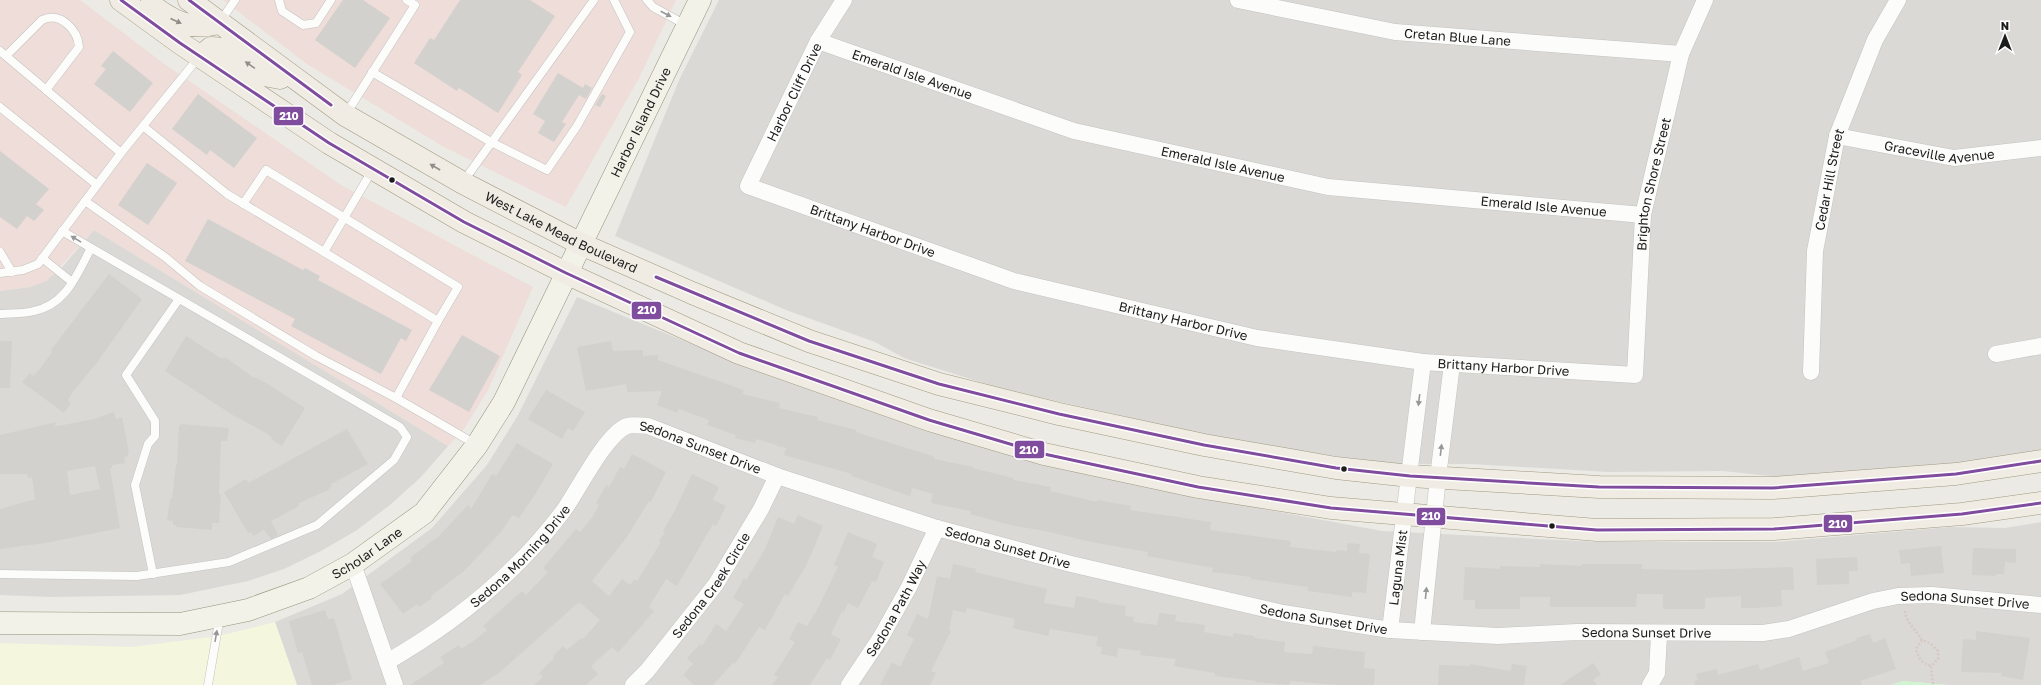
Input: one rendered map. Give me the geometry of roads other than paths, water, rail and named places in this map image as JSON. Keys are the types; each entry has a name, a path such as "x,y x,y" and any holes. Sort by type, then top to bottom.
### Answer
{"main road":[{"path":"120,0 329,143 464,222 566,274 739,353 929,420 1044,454 1198,488 1331,508 1597,530 1774,529 1962,514 2041,503"},
{"path":"143,0 181,24 193,26 219,23"},
{"name":"West Lake Mead Boulevard","path":"196,2 219,23 345,114 463,182 581,244 692,293 809,340 939,384 1059,414 1204,445 1336,468 1410,476 1599,488 1773,488 1956,474 2041,462"},
{"path":"200,56 211,48 225,49 264,75 299,82"}],"street":[{"name":"Harbor Cliff Drive","path":"748,186 818,41 844,0"},
{"name":"Cretan Blue Lane","path":"1238,0 1395,32 1681,54"},
{"name":"Brighton Shore Street","path":"1635,375 1643,215 1681,54 1705,0"},
{"name":"Cedar Hill Street","path":"1811,372 1815,251 1837,136 1875,40 1898,0"},
{"name":"Harbor Island Drive","path":"581,244 687,25 696,2"},
{"name":"Emerald Isle Avenue","path":"818,41 1074,131 1328,187 1643,215"},
{"name":"Graceville Avenue","path":"1837,136 1954,158 2041,148"},
{"name":"Brittany Harbor Drive","path":"748,186 1014,281 1257,338 1423,362 1635,375"},
{"name":"Scholar Lane","path":"0,623 180,624 248,610 309,588 353,564 424,513 477,445 504,402 581,244"},
{"path":"1996,354 2041,346"},
{"name":"Laguna Mist","path":"1390,630 1423,362"},
{"path":"1422,632 1438,477 1452,364"},
{"name":"Sedona Sunset Drive","path":"628,426 648,426 777,476 937,528 1070,564 1283,612 1390,630 1498,636 1576,632 1659,634 1764,633 1789,629 1818,621 1873,601 1904,596 1932,594 2041,605"},
{"name":"Sedona Morning Drive","path":"387,662 419,643 487,593 540,539 564,510 613,435 628,426"},
{"name":"Sedona Creek Circle","path":"633,685 647,671 716,584 760,509 777,476"},
{"name":"Sedona Path Way","path":"849,685 881,637 909,587 937,528"},
{"path":"353,564 395,685"},
{"path":"1650,685 1657,672 1659,634"}],"lane":[{"path":"219,23 235,0"},
{"path":"279,0 282,11 303,25 316,23 331,0"},
{"path":"345,114 417,3 407,0"},
{"path":"463,182 594,0"},
{"path":"372,72 491,142 547,170 577,126 630,32 614,0"},
{"path":"647,0 653,7 687,25"},
{"path":"46,90 79,48 75,30 60,19 48,16 3,54 121,153"},
{"path":"0,273 30,269 38,264 121,153 200,56"},
{"path":"0,107 97,185"},
{"path":"143,126 227,194 438,321"},
{"path":"324,252 373,169"},
{"path":"244,204 266,170 458,287 396,398"},
{"path":"85,201 165,257 200,286 316,356 396,398 477,445"},
{"path":"0,574 137,576 230,562 317,525 394,460 408,437 400,427 62,231"},
{"path":"0,314 35,311 57,302 68,290 91,248"},
{"path":"0,252 12,272"},
{"path":"42,258 72,282"},
{"path":"153,574 135,485 148,444 155,436 155,421 126,375 179,299"},
{"path":"208,685 220,616"}]}
